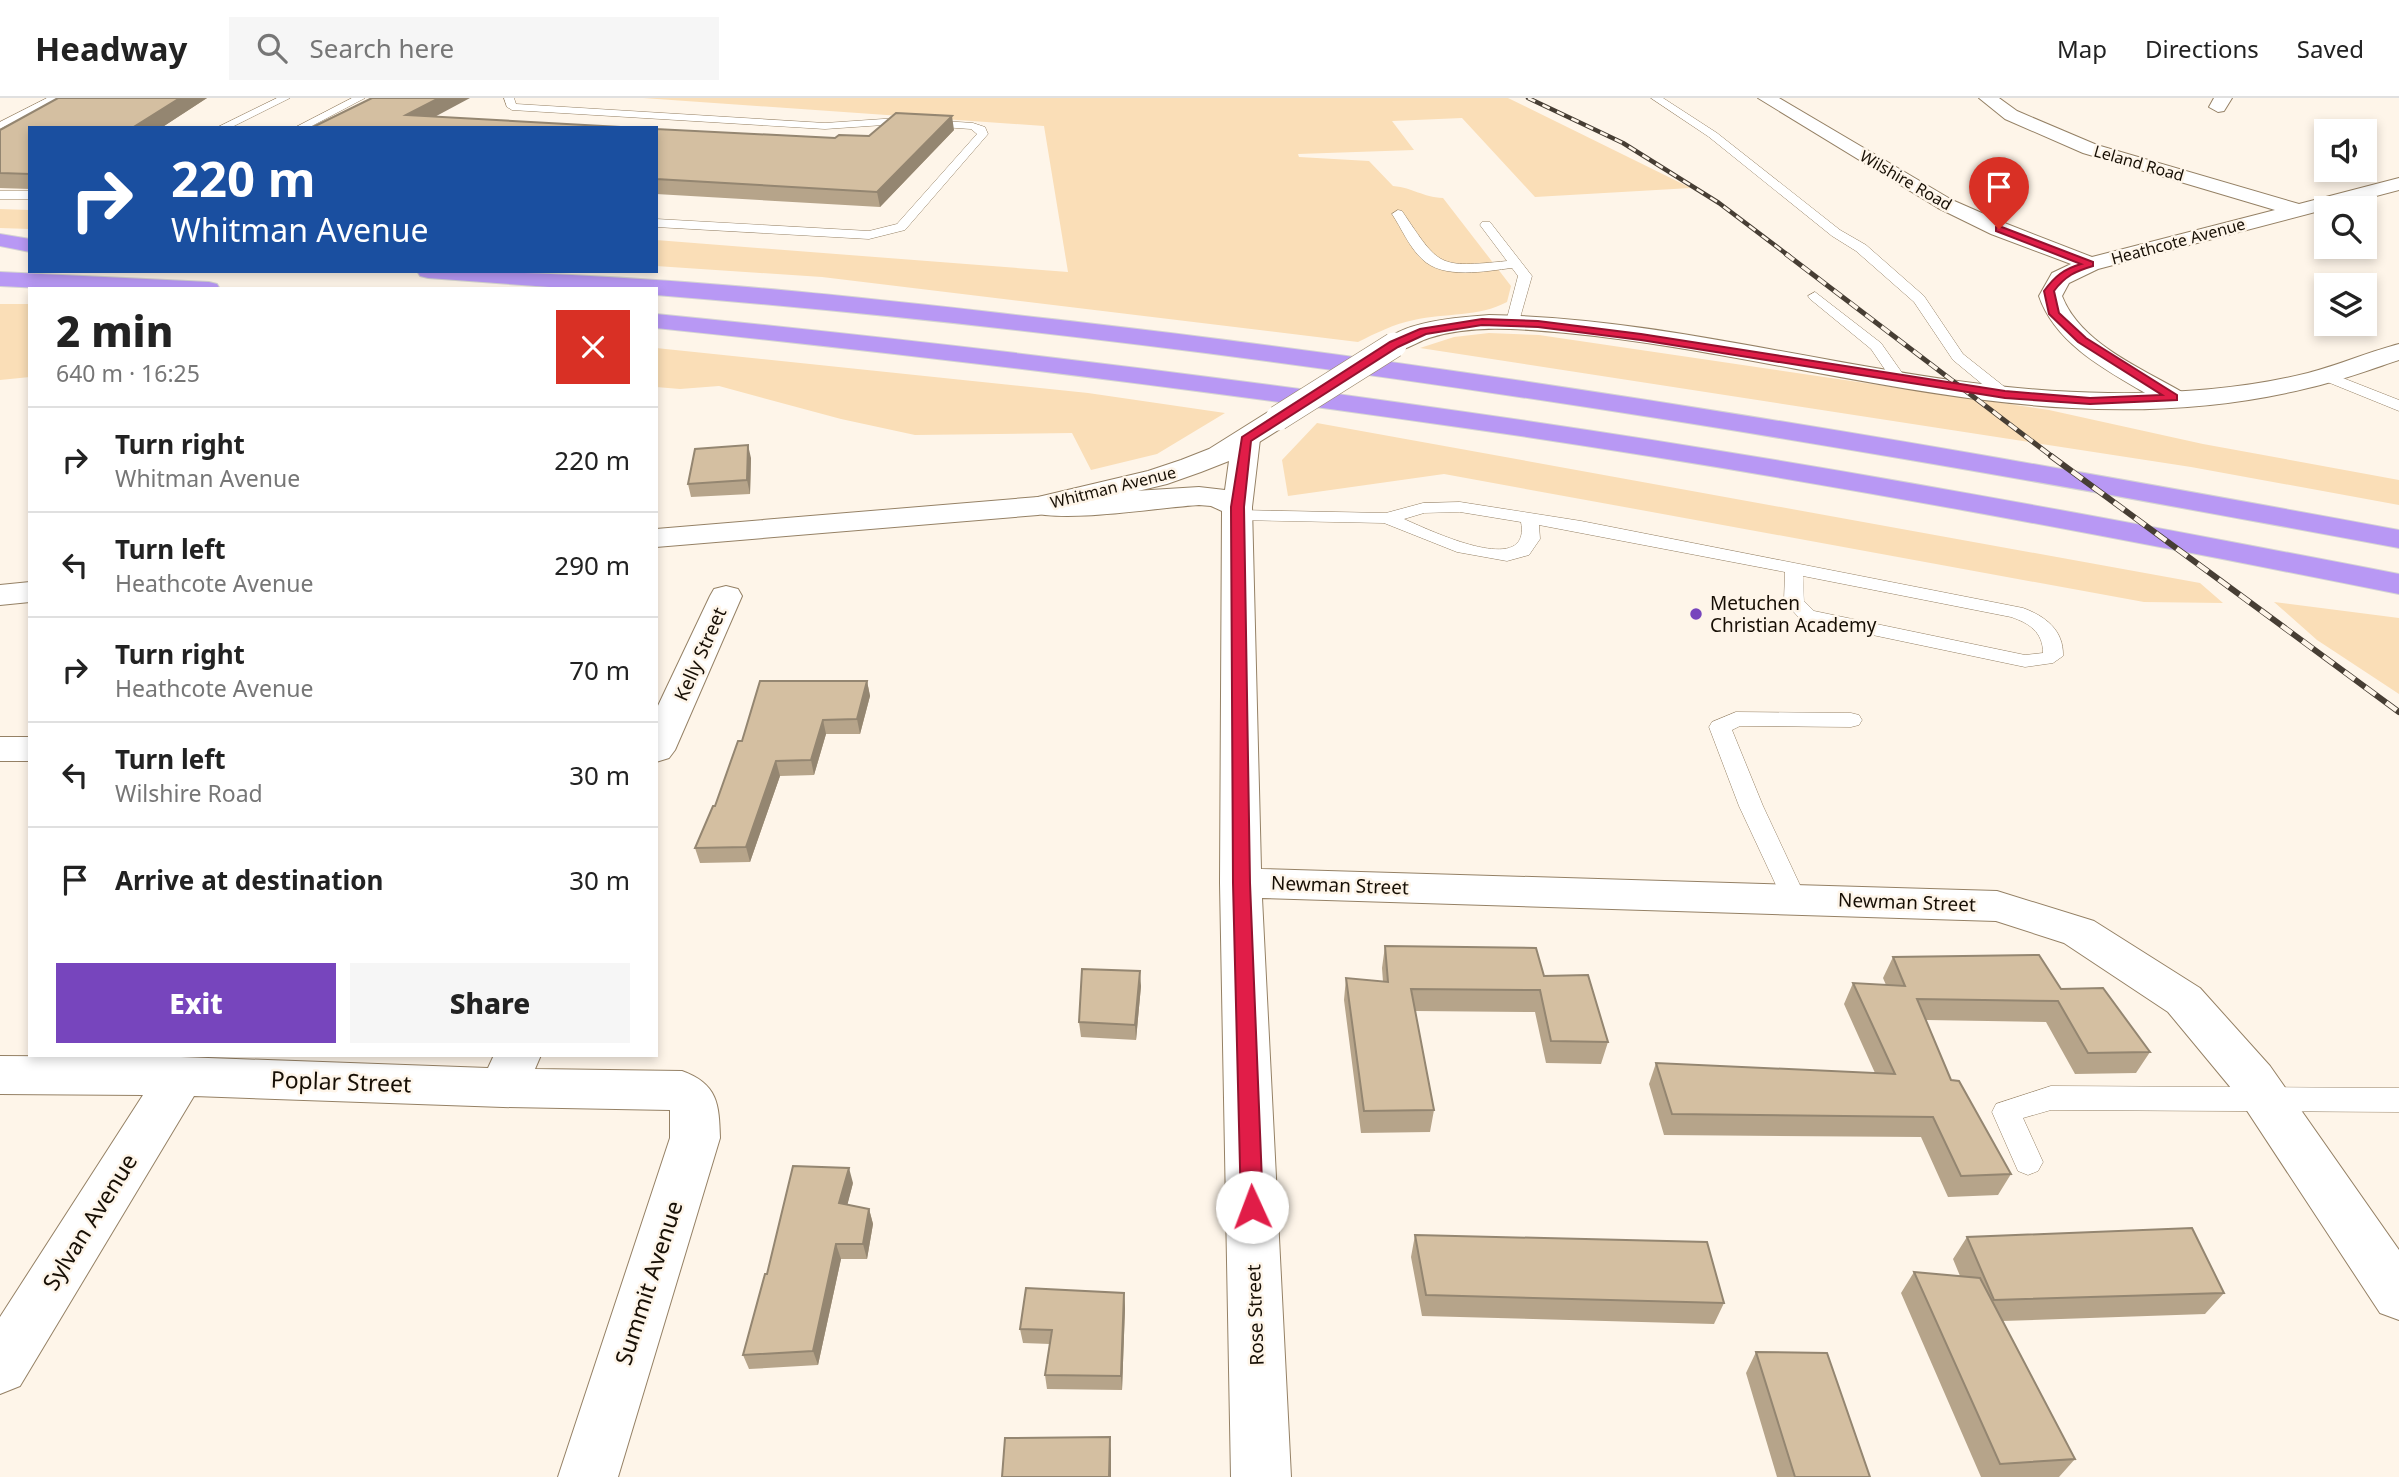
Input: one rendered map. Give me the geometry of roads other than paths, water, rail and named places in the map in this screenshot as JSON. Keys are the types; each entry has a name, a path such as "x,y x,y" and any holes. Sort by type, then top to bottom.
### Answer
{"highway":[{"path":"0,240 28,248"},
{"path":"0,250 28,249"},
{"path":"455,273 641,287"},
{"path":"0,279 167,287"},
{"path":"658,288 873,307 1404,371 1718,418 1984,462 2399,539"},
{"path":"658,321 993,356 1357,403 2118,528 2399,584"}],"street":[{"name":"Wilshire Road","path":"1767,98 1945,204 1999,229 2090,264"},
{"name":"Leland Road","path":"1988,98 2011,115 2090,149 2298,210"},
{"name":"Heathcote Avenue","path":"2174,398 2082,340 2054,314 2049,291 2059,278 2070,270 2090,264 2399,184"},
{"name":"Whitman Avenue","path":"1038,506 1157,478 1219,455 1394,345 1424,331 1455,325 1514,322 1641,337 2005,395 2090,401 2174,398 2279,386 2325,376 2399,352"},
{"name":"Rose Street","path":"1261,1477 1241,883 1238,511 1262,429"},
{"name":"Whitman Avenue","path":"658,538 1038,506 1072,506 1199,496 1217,497 1238,511"},
{"path":"0,595 28,592"},
{"name":"Kelly Street","path":"658,746 726,596"},
{"path":"0,749 28,749"},
{"name":"Newman Street","path":"1241,883 1997,906 2079,932 2184,1000 2265,1097 2399,1295"},
{"name":"Poplar Street","path":"13,1066 181,1076 510,1072 682,1091"},
{"name":"Sylvan Avenue","path":"0,1367 181,1076"},
{"name":"Summit Avenue","path":"588,1477 695,1138 695,1106 682,1091"}],"lane":[{"path":"0,126 55,98"},
{"path":"225,126 285,98"},
{"path":"303,126 360,98"},
{"path":"509,98 512,107 825,126 898,121 973,126 981,129 983,134 901,227 869,235 658,223"},
{"path":"1656,98 1713,135 1825,225 1861,248 1919,299 1958,357 2005,395"},
{"path":"0,195 28,195"},
{"path":"1398,214 1427,257 1437,264 1457,267 1516,264"},
{"path":"1486,225 1525,276 1514,322"},
{"path":"1815,296 1877,346 1897,377"},
{"path":"2325,376 2399,406"},
{"path":"1238,511 1387,518 1423,508 1441,507 1529,517 1796,568 2029,616 2050,635 2055,644 2053,656 2025,661 1808,616 1792,600 1796,568"},
{"path":"1387,518 1456,547 1512,555 1526,548 1532,538 1529,517"},
{"path":"1794,898 1751,806 1720,727 1736,719 1851,720"},
{"path":"2028,1162 2006,1112 2051,1097 2399,1100"}],"railway":[{"path":"1528,98 1623,143 1719,203 1789,256"},
{"path":"1786,254 2054,458"},
{"path":"2051,456 2399,712"}],"place":[{"name":"Metuchen Christian Academy","path":"1696,614"}]}
